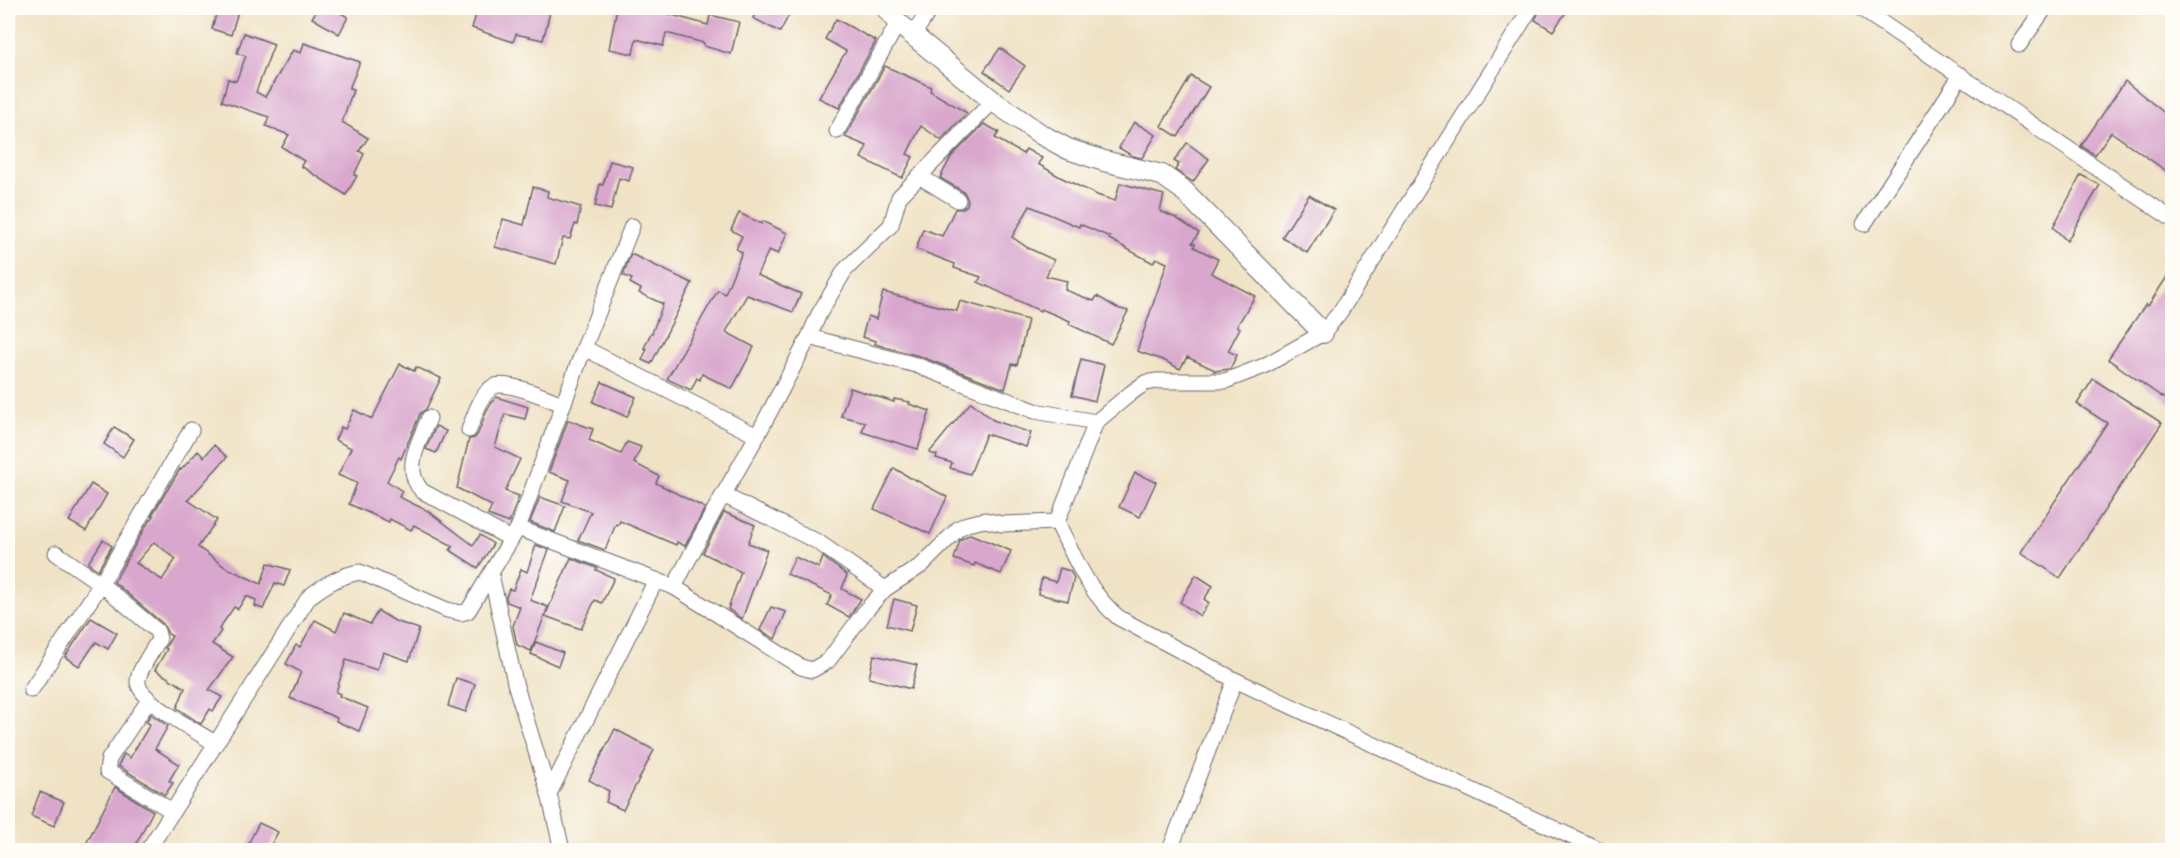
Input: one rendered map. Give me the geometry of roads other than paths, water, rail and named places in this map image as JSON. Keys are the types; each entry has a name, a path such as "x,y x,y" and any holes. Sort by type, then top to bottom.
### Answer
{"street":[{"path":"837,131 899,22 931,8"},
{"path":"1532,8 1340,312 1323,333 1264,366 1225,381 1145,383 1096,422 1057,522 1090,586 1119,618 1235,680 1600,850"},
{"path":"1860,8 2172,219"},
{"path":"2019,45 2045,8"},
{"path":"899,22 993,101 1042,135 1068,149 1104,161 1162,175 1182,189 1323,333"},
{"path":"1864,225 1961,75"},
{"path":"674,587 844,270 891,225 899,196 993,101"},
{"path":"919,176 958,200"},
{"path":"147,850 309,597 322,587 349,574 360,572 447,610 461,613 468,611 514,533 632,226"},
{"path":"808,337 916,365 1035,411 1096,422"},
{"path":"584,348 757,436"},
{"path":"469,430 476,411 488,391 495,386 504,385 522,389 563,404"},
{"path":"429,418 413,461 412,474 422,491 514,533 674,587 801,667 812,670 828,661 885,589 922,565 950,535 967,524 985,520 1002,524 1057,522"},
{"path":"31,690 101,584 191,430"},
{"path":"723,495 818,542 885,589"},
{"path":"56,553 101,584 154,627 159,634 159,639 138,679 140,689 149,700 214,743"},
{"path":"490,574 515,682 549,794 562,850"},
{"path":"549,794 656,580"},
{"path":"1170,850 1235,680"},
{"path":"149,700 109,759 107,771 172,811"}]}
